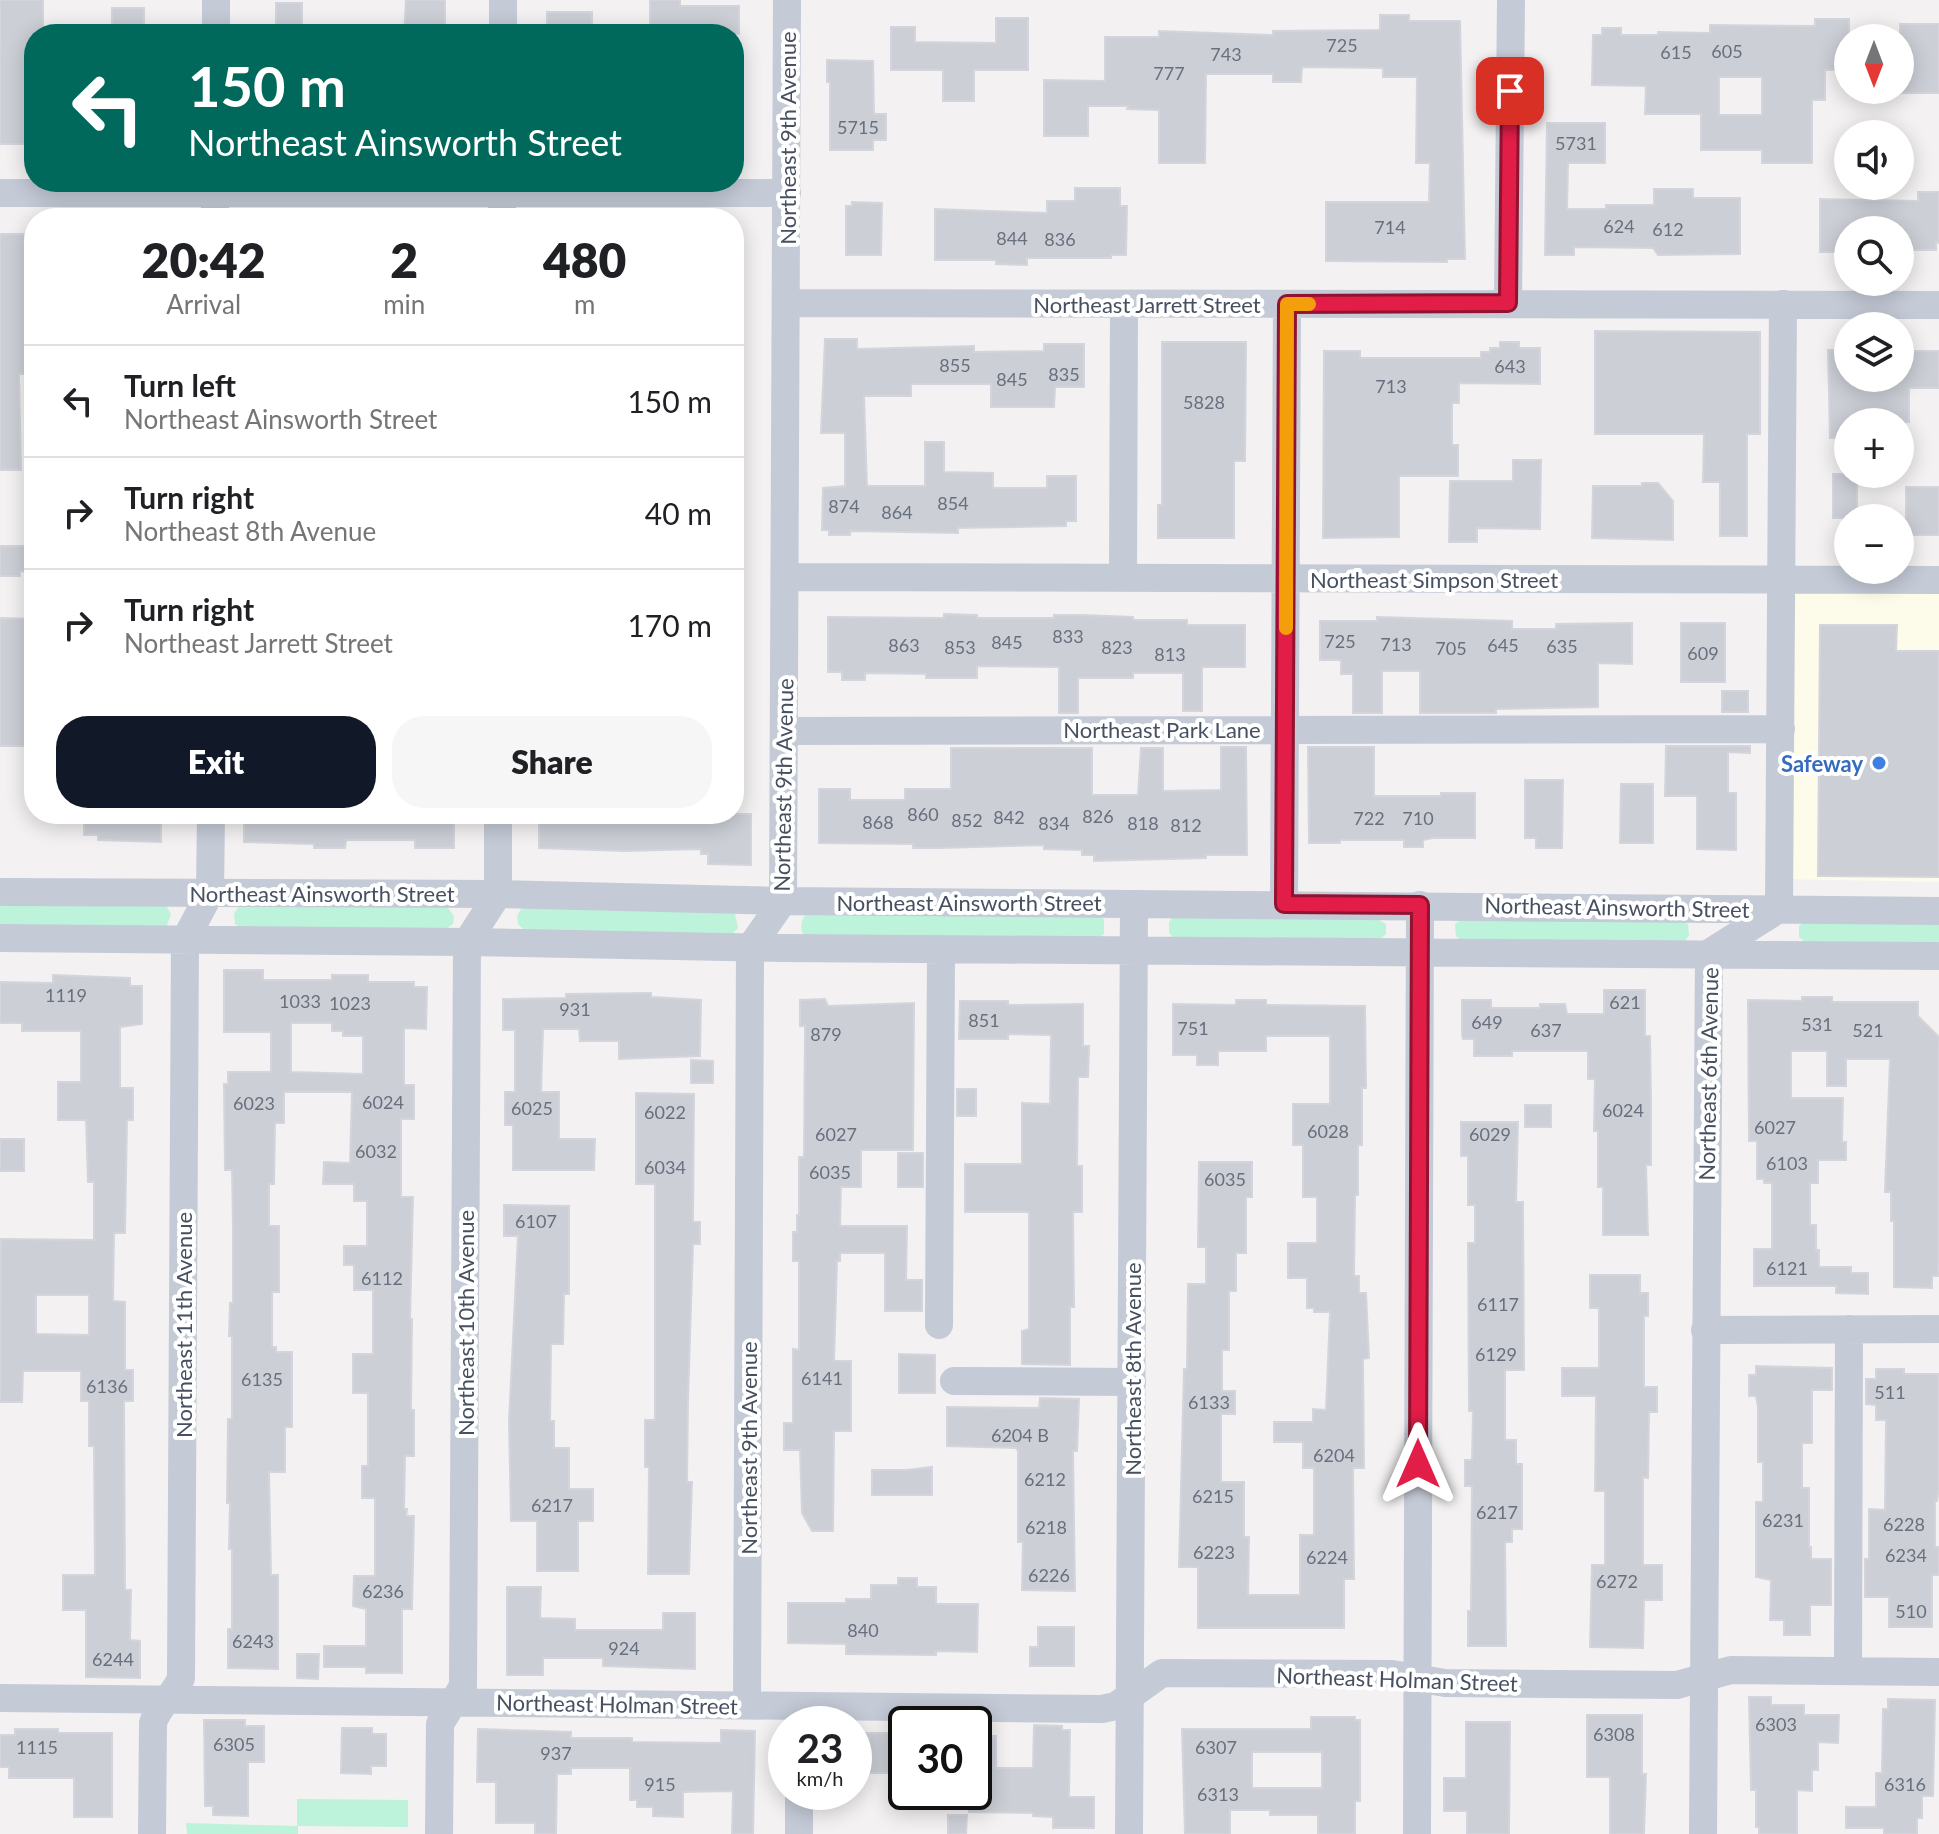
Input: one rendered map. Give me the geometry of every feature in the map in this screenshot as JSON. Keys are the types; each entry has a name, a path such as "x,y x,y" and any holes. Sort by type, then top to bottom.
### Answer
{"street":[{"path":"216,0 216,24"},
{"path":"503,0 503,24"},
{"name":"Northeast 9th Avenue","path":"747,1705 750,948 783,901 787,0"},
{"path":"1508,303 1511,0"},
{"path":"0,193 215,198 502,198 787,193"},
{"name":"Northeast Jarrett Street","path":"786,303 1939,305"},
{"path":"1123,578 1124,304"},
{"path":"1284,904 1287,304"},
{"path":"1779,909 1783,304"},
{"name":"Northeast Simpson Street","path":"785,577 1939,580"},
{"name":"Northeast Park Lane","path":"784,731 1781,729"},
{"name":"Northeast 11th Avenue","path":"152,1834 153,1723 155,1715 178,1687 181,1678 185,940 210,893 211,824"},
{"path":"467,942 498,894 498,824"},
{"name":"Northeast Ainsworth Street","path":"0,892 498,894 783,901 1939,911"},
{"name":"Northeast 8th Avenue","path":"1129,1834 1134,904"},
{"path":"1417,1834 1420,905"},
{"name":"Northeast 6th Avenue","path":"1703,1834 1709,953 1779,909"},
{"name":"Northeast Ainsworth Street","path":"0,938 750,948 1939,956"},
{"name":"Northeast 10th Avenue","path":"439,1834 440,1724 463,1686 467,942"},
{"path":"939,1325 941,949"},
{"path":"1848,1671 1849,1329"},
{"path":"1705,1330 1939,1329"},
{"path":"954,1381 1132,1382"},
{"name":"Northeast Holman Street","path":"872,1714 1111,1709 1162,1673 1392,1674 1445,1683 1677,1685 1731,1670 1939,1672"},
{"name":"Northeast Holman Street","path":"0,1698 747,1705 768,1709"},
{"path":"799,1810 799,1834"}],"shaded area":[{"name":"Safeway","path":"1779,581 1834,581 1834,584 1939,582 1939,882 1777,879"}],"green space":[{"path":"0,903 165,904 171,914 166,928 0,927"},
{"path":"445,904 454,916 453,924 446,929 243,929 235,924 234,914 239,906"},
{"path":"521,909 727,909 735,914 738,928 732,934 527,933 518,924 517,916"},
{"path":"807,912 1095,914 1104,919 1104,934 1096,940 804,936 801,924"},
{"path":"1175,915 1373,917 1386,924 1386,934 1376,942 1177,941 1169,933 1169,922"},
{"path":"1467,916 1678,918 1688,924 1689,936 1681,945 1464,943 1456,936 1455,924"},
{"path":"1939,918 1939,946 1807,944 1799,937 1799,926 1806,920"},
{"path":"297,1799 408,1800 408,1827 298,1826 298,1834 187,1834 186,1823 297,1826"}],"building":[{"path":"0,0 43,0 43,24 24,24 24,144 0,144"},
{"path":"406,0 445,0 445,24 405,24"},
{"path":"650,0 680,0 680,6 739,6 739,24 650,24"},
{"path":"276,3 302,3 302,24 276,24"},
{"path":"112,8 144,8 144,24 112,24"},
{"path":"547,12 592,12 592,24 547,24"},
{"path":"1380,15 1409,15 1409,21 1460,21 1465,259 1447,259 1447,262 1326,261 1326,202 1429,202 1430,163 1416,163 1417,77 1383,77 1383,68 1302,67 1301,82 1273,82 1273,74 1206,74 1205,163 1159,163 1159,110 1088,106 1088,136 1044,136 1044,80 1105,81 1105,37 1159,37 1159,31 1273,35 1273,31 1380,30"},
{"path":"996,18 1028,18 1028,70 974,70 974,101 943,101 943,70 891,70 891,27 915,27 915,42 996,43"},
{"path":"1815,19 1849,19 1849,24 1834,24 1834,70 1825,70 1825,100 1812,100 1812,163 1762,163 1762,150 1701,150 1701,114 1645,114 1646,86 1592,85 1593,35 1602,35 1602,28 1621,28 1621,35 1658,35 1658,32 1710,33 1710,25 1815,26","holes":["1719,77 1762,77 1762,115 1719,115"]},
{"path":"1914,24 1939,24 1939,93 1914,93"},
{"path":"827,60 873,61 874,114 886,114 886,140 873,140 873,150 830,150"},
{"path":"1547,123 1605,123 1605,163 1568,163 1567,209 1654,205 1654,189 1693,189 1693,198 1740,198 1740,254 1658,255 1653,248 1574,247 1574,255 1545,255"},
{"path":"1075,188 1120,188 1120,206 1127,206 1126,255 1111,255 1111,258 1027,258 1027,265 996,264 996,260 935,260 935,209 1047,213 1047,201 1075,201"},
{"path":"1918,192 1939,192 1939,243 1936,242 1936,250 1914,250 1914,216 1834,216 1834,252 1820,252 1820,199 1918,201"},
{"path":"852,202 882,203 881,255 846,255 846,206 852,206"},
{"path":"0,234 24,234 24,374 19,374 21,470 0,470"},
{"path":"1595,331 1760,332 1760,434 1747,434 1747,536 1720,536 1720,482 1703,482 1704,434 1595,434"},
{"path":"825,339 857,339 857,349 974,346 974,352 1044,351 1044,344 1084,344 1084,387 1055,387 1054,407 991,407 991,384 911,384 911,396 864,396 867,486 925,486 925,442 944,442 944,472 993,473 993,488 1047,488 1047,476 1076,476 1076,521 1066,521 1066,526 958,528 958,533 850,531 850,535 829,535 829,530 822,530 823,488 845,486 845,433 821,433"},
{"path":"1162,342 1246,342 1245,461 1234,461 1234,538 1158,538 1158,505 1162,505"},
{"path":"1500,342 1519,342 1519,348 1540,348 1540,384 1459,383 1459,403 1452,403 1452,445 1458,445 1458,476 1399,476 1399,537 1323,538 1324,351 1360,351 1360,358 1481,358 1481,352 1500,348"},
{"path":"1828,350 1834,350 1834,392 1909,392 1909,408 1834,408 1834,438 1830,438"},
{"path":"1914,351 1939,351 1939,388 1914,388"},
{"path":"1513,460 1541,460 1540,529 1477,528 1477,542 1449,542 1450,481 1513,481"},
{"path":"1834,474 1834,488 1857,488 1857,504 1834,504 1833,518"},
{"path":"1642,483 1658,483 1673,501 1673,540 1592,538 1593,486 1642,486"},
{"path":"1939,487 1939,535 1914,535 1914,504 1906,504 1906,488"},
{"path":"0,546 24,546 24,572 20,571 20,576 0,576"},
{"path":"944,614 977,615 977,618 1082,615 1133,617 1133,620 1187,620 1187,625 1245,625 1245,667 1202,667 1202,711 1183,711 1183,673 1133,673 1133,678 1078,678 1078,713 1059,713 1059,667 977,666 977,678 865,673 865,680 842,680 842,672 828,672 828,617 944,618"},
{"path":"1377,617 1512,621 1512,629 1556,629 1556,624 1632,623 1632,664 1598,663 1598,707 1496,709 1496,713 1420,713 1420,671 1382,671 1382,713 1353,713 1353,674 1341,674 1341,660 1320,660 1320,621 1377,621"},
{"path":"0,618 24,619 24,746 0,746"},
{"path":"1681,623 1725,623 1725,682 1681,682"},
{"name":"Safeway","path":"1820,625 1897,625 1896,651 1939,651 1939,877 1818,876"},
{"path":"1722,691 1748,691 1748,712 1722,712"},
{"path":"1666,746 1750,746 1750,753 1728,752 1728,793 1736,793 1736,850 1697,849 1697,796 1665,796"},
{"path":"1221,747 1246,747 1247,855 1094,861 1094,855 1082,855 1082,850 1044,849 1044,845 913,848 913,844 819,843 819,789 850,789 850,800 905,800 905,789 951,789 951,748 1092,748 1092,795 1138,795 1141,748 1163,748 1163,791 1221,790"},
{"path":"1308,747 1374,747 1374,796 1475,793 1475,838 1433,838 1423,840 1423,847 1404,847 1404,840 1309,843"},
{"path":"1525,780 1563,780 1562,848 1536,848 1536,838 1525,838"},
{"path":"1621,784 1653,784 1653,843 1620,843"},
{"path":"744,814 751,814 751,865 708,864 708,854 701,854 701,849 624,851 539,848 539,824 744,824"},
{"path":"84,824 161,824 161,842 98,840 98,835 84,835"},
{"path":"244,824 454,824 454,848 415,848 415,840 346,840 345,848 244,842"},
{"path":"224,970 263,970 263,980 332,980 332,975 368,975 368,982 414,982 414,987 427,987 426,1029 404,1028 404,1085 414,1085 414,1119 401,1119 401,1197 413,1197 410,1319 414,1456 405,1456 404,1509 407,1509 406,1516 414,1516 412,1609 402,1609 402,1673 366,1673 366,1667 324,1667 324,1646 366,1646 366,1609 353,1606 354,1576 375,1576 375,1498 362,1498 362,1466 368,1466 368,1393 353,1393 353,1354 373,1354 373,1290 354,1290 354,1265 344,1265 344,1246 367,1246 367,1201 354,1201 354,1184 323,1184 324,1162 350,1163 352,1092 284,1092 284,1123 275,1123 274,1184 269,1184 269,1226 279,1226 279,1292 272,1292 272,1347 276,1347 276,1352 292,1352 292,1427 285,1427 285,1472 269,1472 271,1575 278,1575 278,1669 228,1668 228,1629 232,1629 232,1549 229,1549 230,1503 227,1503 228,1419 232,1419 232,1336 229,1336 230,1303 233,1303 233,1226 232,1170 225,1170 224,1084 228,1084 228,1072 271,1072 271,1032 224,1032","holes":["291,1023 332,1023 332,1031 343,1031 343,1036 363,1036 363,1074 291,1072"]},
{"path":"53,975 130,978 130,986 142,986 142,1024 120,1027 120,1088 133,1088 133,1120 127,1120 125,1233 114,1233 113,1301 125,1302 125,1370 133,1370 133,1401 124,1401 125,1590 131,1590 130,1640 140,1641 140,1678 86,1677 86,1610 63,1610 63,1575 95,1575 94,1446 89,1446 89,1401 81,1401 81,1371 23,1371 22,1402 0,1402 1,1239 94,1240 94,1182 88,1182 86,1120 58,1120 58,1082 81,1082 81,1031 22,1031 22,1023 0,1023 0,982 53,983","holes":["36,1295 89,1295 89,1335 36,1334"]},
{"path":"1604,990 1645,990 1645,1036 1650,1036 1651,1100 1651,1165 1646,1165 1648,1235 1603,1235 1603,1187 1598,1187 1598,1131 1594,1131 1595,1079 1588,1079 1588,1051 1512,1051 1512,1056 1474,1056 1474,1039 1463,1039 1462,1035 1462,1000 1491,1000 1491,1008 1540,1008 1540,1004 1565,1004 1567,1014 1604,1014"},
{"path":"651,993 651,997 701,1000 700,1056 619,1059 619,1041 580,1041 579,1029 543,1029 541,1092 559,1092 559,1139 595,1139 594,1170 513,1170 513,1125 505,1125 505,1092 515,1092 515,1030 503,1030 503,999 566,998 566,994"},
{"path":"1802,997 1832,997 1832,1002 1918,1002 1918,1016 1939,1037 1938,1276 1932,1276 1932,1288 1894,1287 1894,1221 1891,1221 1891,1192 1885,1192 1890,1059 1846,1059 1846,1086 1827,1086 1827,1051 1791,1051 1791,1098 1843,1098 1842,1142 1846,1142 1846,1160 1818,1160 1818,1183 1810,1183 1810,1225 1816,1225 1819,1267 1851,1267 1851,1273 1868,1273 1868,1294 1836,1293 1836,1286 1754,1286 1754,1249 1772,1249 1772,1183 1757,1179 1757,1141 1749,1141 1748,1000 1802,1001"},
{"path":"825,999 828,1006 914,1003 913,1150 861,1150 861,1187 841,1187 840,1226 907,1226 906,1280 922,1280 922,1311 885,1311 885,1253 840,1253 840,1261 837,1261 834,1361 851,1361 851,1431 834,1431 833,1531 812,1531 802,1513 800,1450 784,1450 784,1423 793,1423 793,1349 799,1350 799,1261 793,1261 793,1232 797,1232 799,1215 799,1157 804,1157 805,1026 800,1026 800,1000"},
{"path":"1236,1000 1266,1000 1266,1005 1365,1006 1366,1088 1362,1088 1362,1145 1358,1145 1354,1276 1359,1276 1359,1293 1366,1293 1369,1358 1363,1359 1364,1468 1353,1468 1354,1579 1344,1579 1344,1628 1198,1628 1198,1567 1179,1567 1188,1284 1206,1284 1206,1247 1198,1247 1199,1162 1252,1162 1252,1197 1246,1197 1246,1253 1236,1253 1236,1291 1229,1291 1229,1350 1222,1350 1222,1391 1235,1391 1235,1414 1221,1414 1221,1482 1244,1482 1244,1537 1249,1537 1248,1595 1300,1595 1300,1535 1314,1535 1314,1468 1303,1468 1303,1442 1274,1442 1274,1422 1313,1422 1313,1409 1326,1410 1330,1312 1314,1312 1314,1308 1307,1308 1307,1278 1288,1278 1288,1243 1317,1243 1317,1197 1303,1197 1303,1145 1293,1145 1293,1104 1330,1104 1330,1036 1266,1036 1266,1051 1218,1051 1218,1065 1197,1065 1197,1055 1173,1055 1173,1004 1236,1005"},
{"path":"960,1001 1008,1001 1008,1005 1083,1004 1083,1046 1089,1046 1088,1077 1078,1077 1077,1166 1082,1166 1082,1212 1073,1212 1074,1307 1070,1307 1070,1365 1022,1364 1022,1331 1029,1329 1029,1212 965,1212 965,1164 1022,1164 1022,1103 1050,1104 1051,1035 1008,1034 1008,1039 959,1039"},
{"path":"691,1060 713,1061 713,1083 691,1083"},
{"path":"957,1089 976,1089 976,1116 957,1116"},
{"path":"636,1093 694,1094 693,1222 700,1222 700,1244 693,1244 688,1399 687,1482 692,1482 689,1574 648,1574 649,1467 645,1467 645,1420 655,1420 655,1184 636,1184"},
{"path":"1525,1105 1551,1105 1551,1127 1525,1127"},
{"path":"1461,1122 1518,1122 1516,1202 1523,1202 1524,1370 1505,1370 1505,1440 1516,1440 1516,1464 1522,1464 1522,1529 1512,1529 1512,1542 1505,1542 1506,1646 1468,1646 1472,1486 1465,1486 1465,1460 1472,1460 1473,1411 1469,1411 1468,1243 1475,1243 1475,1205 1468,1205 1468,1156 1461,1156"},
{"path":"0,1139 24,1139 24,1171 0,1171"},
{"path":"898,1153 923,1153 923,1187 898,1187"},
{"path":"504,1205 569,1206 569,1294 564,1294 563,1344 551,1344 550,1421 554,1421 554,1448 569,1448 569,1489 593,1489 593,1521 578,1521 578,1571 537,1571 537,1521 511,1521 509,1421 518,1236 504,1236"},
{"path":"1590,1275 1640,1275 1640,1293 1648,1293 1648,1316 1644,1316 1644,1387 1657,1387 1657,1412 1649,1412 1648,1478 1643,1477 1643,1565 1662,1565 1662,1600 1644,1600 1643,1648 1590,1647 1592,1565 1605,1565 1605,1491 1595,1491 1596,1396 1562,1396 1562,1368 1599,1368 1599,1308 1590,1308"},
{"path":"899,1354 935,1355 935,1393 899,1393"},
{"path":"1756,1366 1832,1368 1832,1390 1812,1390 1812,1443 1802,1443 1802,1488 1809,1488 1811,1559 1831,1559 1831,1605 1810,1605 1810,1635 1784,1635 1784,1620 1770,1620 1771,1580 1756,1577 1756,1502 1763,1502 1763,1462 1758,1462 1758,1407 1756,1396 1749,1396 1749,1375 1756,1375"},
{"path":"1876,1369 1904,1369 1904,1374 1939,1374 1939,1487 1935,1501 1935,1547 1939,1547 1939,1575 1932,1575 1932,1627 1889,1627 1889,1597 1865,1597 1869,1509 1885,1510 1886,1420 1876,1420 1876,1405 1866,1404 1866,1379 1876,1379"},
{"path":"1040,1398 1079,1399 1077,1451 1073,1451 1075,1591 1022,1590 1023,1542 1018,1542 1016,1448 947,1446 947,1407 1039,1408"},
{"path":"932,1467 932,1495 872,1495 872,1470"},
{"path":"898,1578 917,1578 917,1587 936,1587 936,1604 978,1604 977,1652 846,1654 846,1644 788,1643 788,1603 846,1603 846,1599 871,1599 871,1585 898,1585"},
{"path":"507,1587 541,1587 540,1618 575,1619 575,1630 663,1630 663,1613 695,1613 695,1669 603,1666 603,1658 543,1658 543,1675 507,1675"},
{"path":"1038,1627 1074,1627 1074,1666 1030,1666 1030,1647 1038,1647"},
{"path":"297,1654 319,1654 318,1679 297,1678"},
{"path":"1749,1697 1771,1697 1771,1705 1804,1705 1804,1715 1839,1715 1838,1743 1818,1742 1818,1770 1812,1770 1812,1791 1797,1790 1797,1834 1759,1834 1759,1827 1756,1827 1756,1790 1751,1790"},
{"path":"1888,1699 1935,1700 1933,1796 1922,1796 1922,1818 1917,1818 1917,1834 1884,1834 1884,1828 1846,1828 1846,1807 1876,1807 1876,1773 1882,1773 1883,1709 1888,1709"},
{"path":"1587,1715 1642,1715 1642,1774 1646,1774 1644,1834 1610,1834 1610,1777 1587,1777"},
{"path":"1311,1717 1355,1717 1355,1720 1360,1720 1360,1801 1355,1801 1355,1834 1318,1834 1318,1815 1270,1815 1270,1810 1230,1810 1230,1834 1185,1834 1182,1729 1311,1729","holes":["1252,1752 1322,1752 1322,1788 1252,1788"]},
{"path":"204,1720 245,1720 245,1726 264,1726 264,1762 248,1762 248,1816 213,1815 213,1806 205,1806"},
{"path":"1466,1722 1510,1722 1509,1834 1467,1834 1467,1811 1444,1811 1444,1778 1466,1778"},
{"path":"1034,1725 1062,1726 1062,1730 1070,1730 1069,1797 1094,1797 1094,1828 1053,1828 1053,1817 1033,1816 1033,1813 969,1812 992,1810 992,1736 996,1736 996,1768 1033,1768"},
{"path":"342,1728 372,1728 372,1734 386,1734 386,1766 371,1766 371,1774 341,1773"},
{"path":"15,1729 112,1733 112,1817 74,1817 74,1778 9,1778 9,1767 0,1767 0,1735 15,1735"},
{"path":"478,1729 571,1732 571,1738 632,1738 632,1742 721,1743 721,1730 755,1731 753,1834 732,1834 733,1791 683,1792 683,1817 653,1816 653,1807 637,1807 637,1800 630,1800 630,1768 571,1768 571,1774 557,1774 556,1834 535,1834 535,1823 496,1823 496,1782 477,1782"},
{"path":"872,1733 888,1733 888,1773 872,1773"},
{"path":"948,1815 967,1815 966,1834 948,1834"}],"slow traffic":[{"path":"1286,628 1287,304 1309,304"}],"place":[{"name":"Safeway","path":"1879,763"}],"route":[{"path":"1418,1464 1420,905 1284,904 1287,304 1508,303 1510,91"}]}
